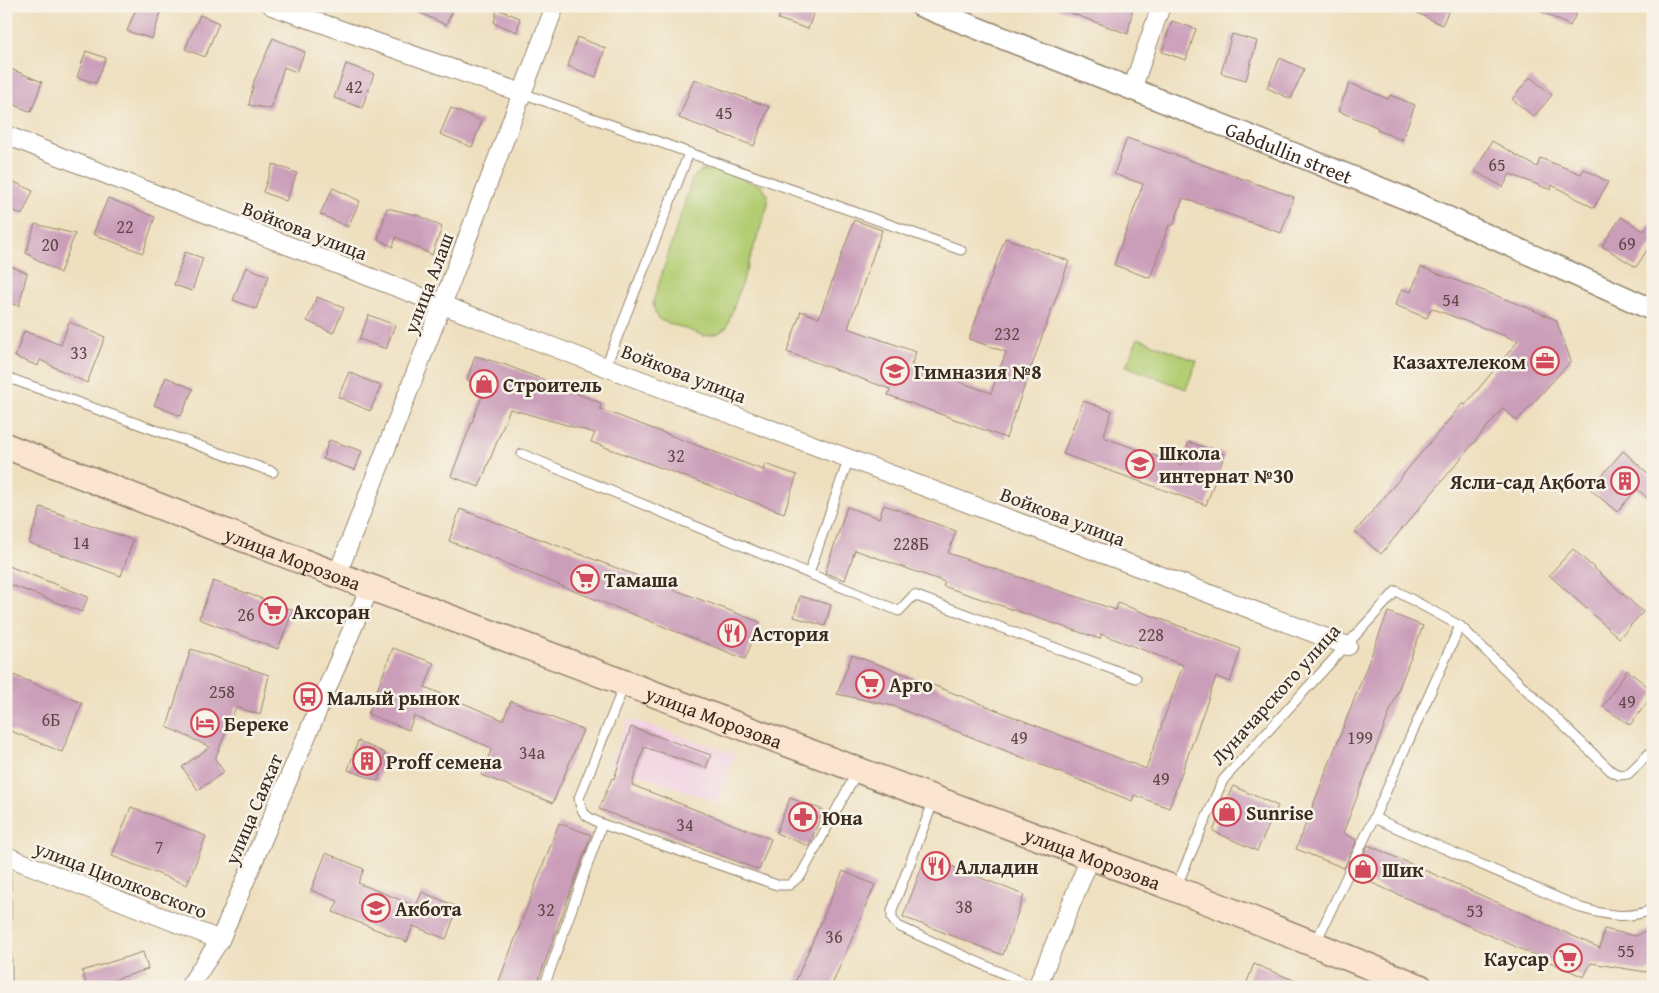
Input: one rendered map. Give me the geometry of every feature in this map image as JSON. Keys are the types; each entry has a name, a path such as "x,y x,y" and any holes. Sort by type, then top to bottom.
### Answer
{"main road":[{"name":"улица Морозова","path":"6,446 370,587 1174,889 1315,945 1380,975 1420,987"}],"street":[{"path":"272,6 522,93"},
{"name":"улица Алаш","path":"337,574 442,305 555,6"},
{"name":"Gabdullin street","path":"921,6 1407,199 1651,307"},
{"path":"1132,89 1161,6"},
{"name":"Войкова улица","path":"6,135 183,206 442,305 1348,646"},
{"name":"улица Саяхат","path":"189,987 220,940 370,587"},
{"name":"улица Циолковского","path":"6,856 220,940"},
{"path":"1037,987 1090,858"}],"lane":[{"path":"522,93 961,250"},
{"path":"606,366 689,153"},
{"path":"7,378 273,472"},
{"path":"522,454 899,611 914,595 1136,678"},
{"path":"809,573 849,458"},
{"name":"Луначарского улица","path":"1174,889 1223,780 1396,592 1460,626"},
{"path":"1315,945 1460,626 1611,771 1619,775 1628,774 1653,750"},
{"path":"625,683 579,798 580,809 588,818 602,824 777,885 789,885 802,876 858,771"},
{"path":"934,799 892,910 892,919 898,926 1033,987"},
{"path":"1374,818 1581,908 1597,913 1618,916 1640,915 1653,908"},
{"path":"544,987 602,824"},
{"path":"6,868 7,987"}],"shaded area":[{"path":"628,719 735,754 717,802 610,765"}],"green space":[{"path":"714,169 762,186 767,194 768,205 727,327 719,333 705,336 660,320 655,313 653,302 692,179 700,171"},
{"path":"1138,338 1197,361 1186,389 1126,366"}],"building":[{"path":"137,6 163,6 152,39 127,31"},
{"path":"405,6 455,6 446,25"},
{"path":"783,6 816,6 808,29 778,19"},
{"path":"1057,6 1133,6 1128,34 1057,8"},
{"path":"1403,6 1451,6 1442,25"},
{"path":"1531,6 1580,6 1570,26"},
{"path":"497,9 520,18 517,32 494,23"},
{"path":"200,15 219,23 205,57 185,49"},
{"path":"1172,21 1196,29 1186,60 1162,52"},
{"path":"1232,34 1257,41 1246,80 1221,73"},
{"path":"577,37 605,48 596,77 568,66"},
{"path":"273,38 305,52 296,72 284,67 271,109 249,105 254,81"},
{"path":"86,51 106,58 96,83 77,77"},
{"path":"1280,58 1304,69 1291,99 1267,88"},
{"path":"346,64 374,74 362,108 334,98"},
{"path":"11,69 42,82 31,112 6,101 6,78"},
{"path":"1530,77 1552,95 1534,117 1512,99"},
{"path":"694,79 769,107 754,146 679,118"},
{"path":"1350,83 1388,99 1390,95 1415,105 1402,140 1377,130 1377,127 1338,111"},
{"path":"451,108 482,121 472,147 440,134"},
{"path":"1127,138 1294,197 1281,233 1183,198 1173,226 1169,225 1150,278 1114,265 1143,184 1114,174"},
{"path":"1492,141 1537,167 1540,158 1581,174 1584,169 1608,182 1594,208 1552,185 1551,190 1510,174 1503,187 1475,171"},
{"path":"273,164 297,173 286,201 263,192"},
{"path":"12,181 33,191 22,215 6,207 6,193"},
{"path":"333,188 360,201 348,227 320,214"},
{"path":"108,198 155,217 143,253 93,234"},
{"path":"387,208 420,216 442,227 432,255 396,237 393,247 378,239"},
{"path":"1621,217 1644,231 1653,220 1653,241 1636,267 1602,246"},
{"path":"854,220 882,230 848,328 916,352 911,365 991,393 1006,352 969,339 1005,238 1069,261 1006,438 888,395 890,389 787,352 801,311 819,318"},
{"path":"35,224 75,234 60,273 26,253"},
{"path":"185,252 203,258 192,291 174,285"},
{"path":"6,264 27,273 19,306 6,302"},
{"path":"246,267 269,276 256,309 233,300"},
{"path":"1421,267 1556,320 1571,361 1517,421 1503,408 1381,554 1355,532 1463,403 1465,405 1518,341 1431,308 1427,318 1395,305 1402,289 1411,292"},
{"path":"317,297 344,308 333,333 307,321"},
{"path":"369,315 395,325 386,349 359,339"},
{"path":"69,322 105,337 87,383 40,360 38,366 15,357 24,331 61,345"},
{"path":"475,356 506,365 601,403 600,409 763,470 765,464 797,475 784,513 591,442 595,433 510,409 479,487 451,476 486,386 467,380"},
{"path":"349,372 381,386 370,411 338,397"},
{"path":"166,377 193,389 181,416 154,405"},
{"path":"1083,401 1112,411 1103,437 1181,465 1189,442 1225,454 1206,505 1063,454"},
{"path":"329,440 362,451 355,470 323,459"},
{"name":"Ясли-сад Ақбота","path":"1623,451 1653,478 1653,503 1637,489 1617,512 1590,489"},
{"path":"884,505 956,531 948,553 1116,610 1118,603 1241,649 1230,682 1216,677 1169,808 1134,795 1132,801 893,706 837,694 852,655 1146,769 1183,665 1101,634 1100,639 943,586 945,582 855,550 845,580 825,573 847,507 879,518"},
{"path":"41,507 133,540 121,576 29,543"},
{"path":"460,509 760,622 745,659 449,541"},
{"path":"1573,549 1643,612 1619,638 1549,575"},
{"path":"6,565 88,597 82,612 6,583"},
{"path":"213,581 293,610 278,649 199,619"},
{"path":"800,596 831,605 825,626 794,617"},
{"path":"1388,612 1423,626 1343,833 1357,840 1344,868 1296,849"},
{"path":"393,648 434,663 425,687 503,720 511,701 583,730 553,803 481,775 492,748 414,716 409,730 368,714"},
{"path":"191,649 269,675 260,715 236,707 215,759 224,772 198,790 182,767 210,747 167,727"},
{"path":"1627,670 1653,691 1653,695 1630,725 1603,707"},
{"path":"6,672 82,703 62,752 6,729"},
{"path":"631,727 711,755 706,768 644,747 632,785 771,839 759,870 599,809 612,778 614,779"},
{"name":"Proff семена","path":"358,741 385,753 378,781 348,770"},
{"path":"1233,786 1278,806 1257,851 1213,831"},
{"path":"790,798 823,810 809,846 776,833"},
{"path":"131,807 206,836 187,885 112,856"},
{"path":"559,823 591,835 536,987 514,987 499,981"},
{"path":"1368,845 1600,948 1604,929 1636,936 1653,927 1653,969 1646,972 1591,963 1584,977 1354,875"},
{"path":"326,853 364,869 358,883 416,906 422,892 458,907 446,939 413,926 407,942 333,912 338,901 311,890"},
{"path":"926,856 1024,895 1003,955 903,917"},
{"path":"843,871 875,885 831,987 793,987"},
{"path":"143,952 148,969 87,987 82,971"},
{"path":"1254,964 1308,986 1308,987 1245,987"}],"place":[{"name":"Казахтелеком","path":"1545,361"},
{"name":"Гимназия №8","path":"895,371"},
{"name":"Строитель","path":"484,384"},
{"name":"Школа интернат №30","path":"1140,464"},
{"name":"Ясли-сад Ақбота","path":"1625,481"},
{"name":"Тамаша","path":"585,579"},
{"name":"Аксоран","path":"273,611"},
{"name":"Астория","path":"732,633"},
{"name":"Арго","path":"870,684"},
{"name":"Малый рынок","path":"308,697"},
{"name":"Береке","path":"205,723"},
{"name":"Proff семена","path":"367,761"},
{"name":"Sunrise","path":"1227,812"},
{"name":"Юна","path":"803,817"},
{"name":"Алладин","path":"936,866"},
{"name":"Шик","path":"1363,869"},
{"name":"Акбота","path":"376,908"},
{"name":"Каусар","path":"1568,958"}]}
